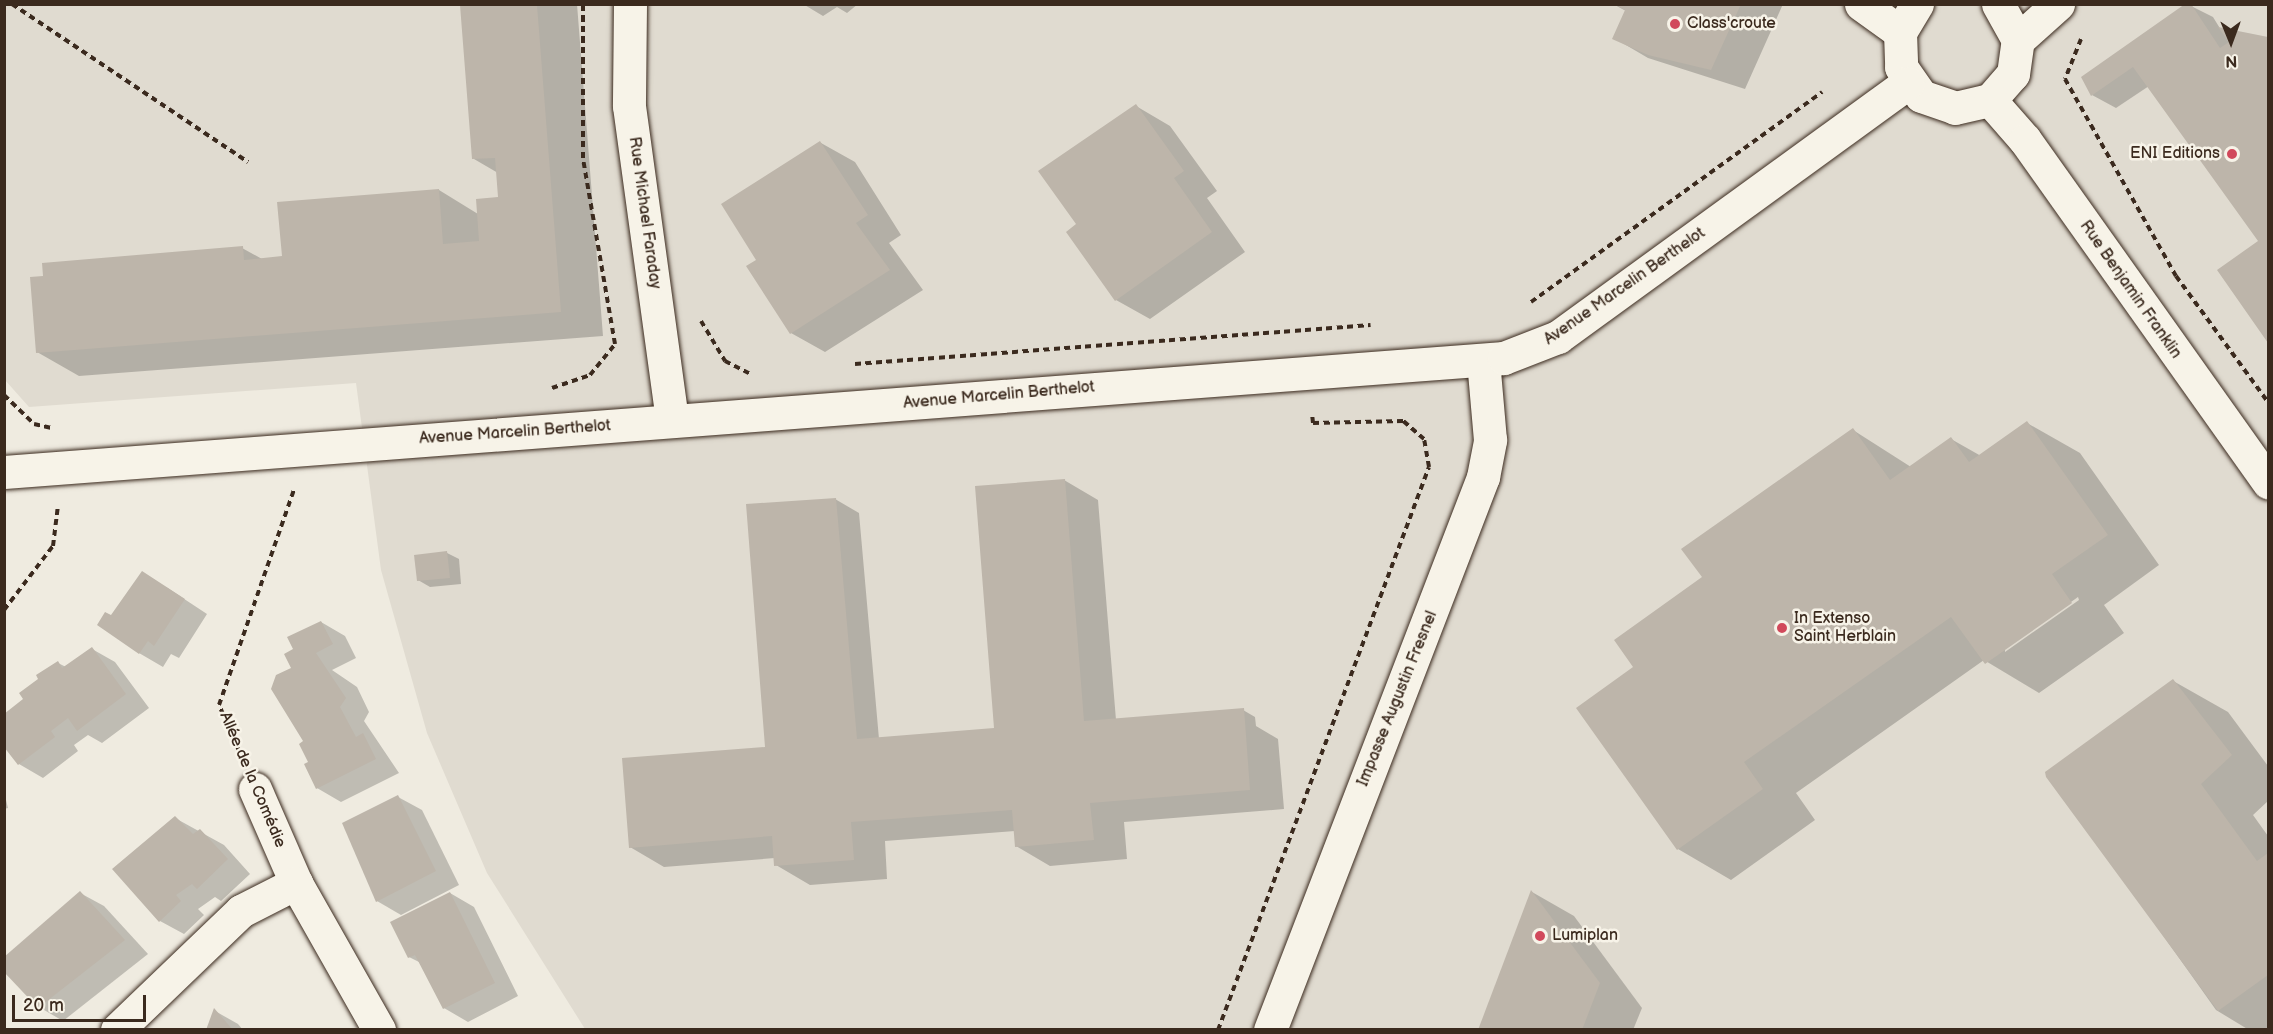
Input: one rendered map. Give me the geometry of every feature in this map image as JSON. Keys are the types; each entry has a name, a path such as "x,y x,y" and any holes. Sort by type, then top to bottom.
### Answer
{"street":[{"name":"Rue Michael Faraday","path":"630,4 629,106 672,421"},
{"path":"1861,4 1900,32"},
{"path":"1917,4 1900,32 1900,67 1908,82 1936,105 1973,107 1990,100 2013,74 2018,40 1998,4"},
{"path":"2018,40 2058,4"},
{"name":"Avenue Marcelin Berthelot","path":"4,472 1483,360 1521,354 1558,337 1908,82"},
{"name":"Rue Benjamin Franklin","path":"1990,100 2025,141 2268,482"},
{"name":"Impasse Augustin Fresnel","path":"1270,1029 1483,477 1490,440 1483,360"},
{"name":"Allée de la Comédie","path":"255,789 296,883 379,1029"},
{"path":"117,1029 241,911 296,883"}],"path":[{"path":"12,4 248,162"},
{"path":"542,388 590,375 615,344 583,158 583,4"},
{"path":"2082,36 2065,79 2176,276 2268,402"},
{"path":"1526,306 1825,90"},
{"path":"609,313 675,303 695,313 725,361 746,373 757,372"},
{"path":"846,365 1383,324"},
{"path":"1218,1029 1429,467 1424,439 1403,421 1313,423 1305,329"},
{"path":"51,425 63,424"},
{"path":"4,610 52,546 58,469"},
{"name":"Allée de la Comédie","path":"255,789 219,705 296,483"}],"shaded area":[{"path":"4,5 2268,5 2268,1029 585,1029 487,873 427,733 381,570 356,383 29,407 5,380"}],"building":[{"name":"Class'croute","path":"1614,4 1741,4 1711,70 1648,55 1612,39 1625,10"},
{"name":"ENI Editions","path":"2185,4 2191,4 2220,48 2229,42 2218,27 2268,37 2268,343 2217,270 2258,241 2133,67 2091,96 2081,77"},
{"path":"460,5 537,5 561,312 36,353 30,277 43,276 42,263 243,246 244,260 282,256 277,202 439,189 443,244 479,241 476,199 498,197 495,158 472,159"},
{"path":"1136,104 1184,171 1174,178 1212,232 1115,301 1066,232 1076,224 1038,171"},
{"path":"820,141 868,215 856,223 890,270 790,334 746,266 756,260 721,204"},
{"name":"In Extenso Saint Herblain","path":"2027,421 2108,535 2052,574 2072,603 1985,664 1951,617 1744,762 1763,789 1677,850 1576,708 1633,667 1614,640 1702,577 1681,549 1853,428 1890,480 1951,437 1969,462"},
{"path":"1065,479 1084,721 1244,708 1250,790 1090,803 1094,840 1015,847 1012,810 851,822 854,860 774,866 772,836 629,848 622,758 765,747 746,504 836,498 857,739 994,728 975,486"},
{"path":"447,551 450,578 417,581 414,555"},
{"path":"142,571 185,599 154,646 148,641 139,654 97,625 105,612 111,615"},
{"path":"321,621 333,644 316,653 346,698 340,707 356,737 363,733 376,759 316,789 304,764 308,762 299,744 303,741 271,689 276,675 291,668 284,654 293,649 287,637"},
{"path":"92,647 126,694 77,731 68,718 51,731 55,737 18,765 4,747 4,714 23,699 19,693 38,679 36,675 58,661 62,668"},
{"path":"2173,679 2232,755 2201,784 2257,861 2268,853 2268,975 2218,1011 2046,777 2045,772"},
{"path":"398,795 436,871 376,902 342,823"},
{"path":"175,816 193,834 200,829 228,859 197,889 192,884 176,895 181,901 159,922 112,869"},
{"name":"Lumiplan","path":"1531,890 1600,983 1582,1030 1478,1030"},
{"path":"80,891 125,940 38,1008 4,972 4,957"},
{"path":"450,892 495,983 443,1009 415,955 408,958 390,922"},
{"path":"214,1008 233,1030 206,1030"}],"place":[{"name":"Class'croute","path":"1675,24"},
{"name":"ENI Editions","path":"2232,154"},
{"name":"In Extenso Saint Herblain","path":"1782,628"},
{"name":"Lumiplan","path":"1540,936"}]}
